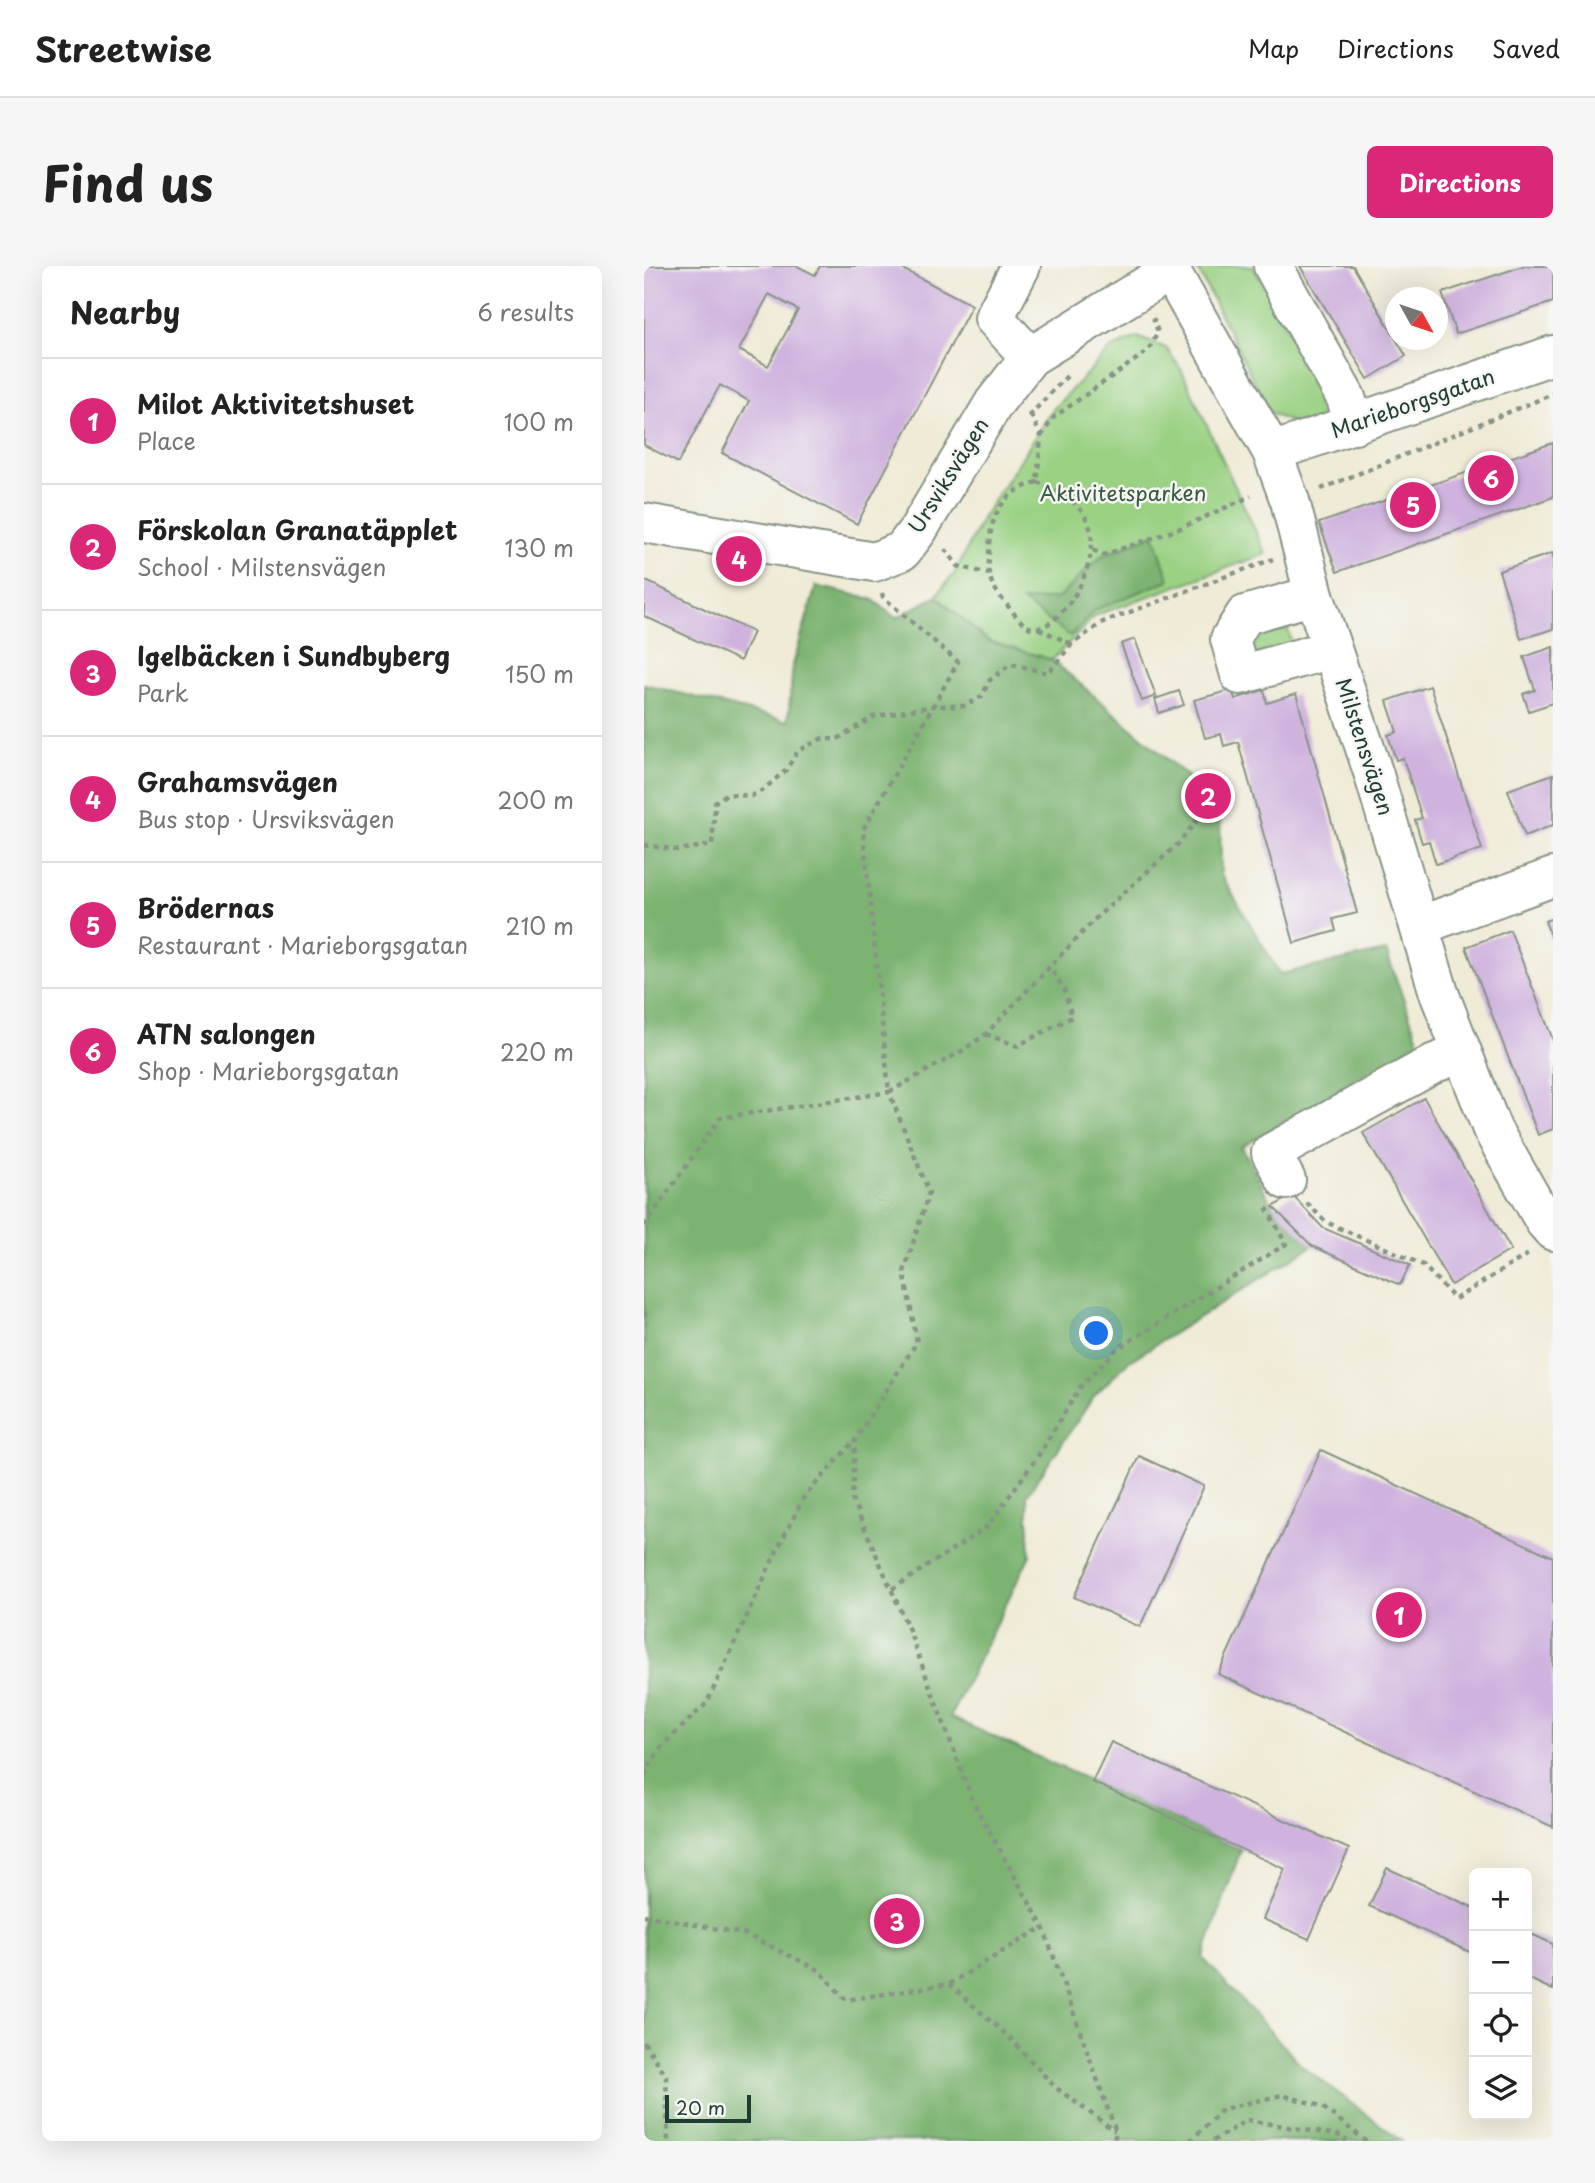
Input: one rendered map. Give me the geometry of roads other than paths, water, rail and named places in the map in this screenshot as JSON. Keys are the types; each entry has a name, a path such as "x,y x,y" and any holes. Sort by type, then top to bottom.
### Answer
{"street":[{"path":"1021,266 994,318 1030,357"},
{"path":"1273,266 1346,398 1354,425"},
{"name":"Ursviksvägen","path":"644,523 874,562 902,551 918,530 994,403 1030,357 1169,268"},
{"name":"Milstensvägen","path":"1169,268 1272,452 1290,501 1314,594 1373,772 1439,993 1492,1129 1545,1222 1543,1241"},
{"name":"Marieborgsgatan","path":"1272,452 1553,355"},
{"path":"1314,594 1245,615 1230,639 1240,676 1332,649"},
{"path":"1419,926 1553,877"},
{"path":"1286,1180 1271,1153 1435,1063 1462,1053"}],"place":[{"name":"ATN salongen","path":"1491,478"},
{"name":"Brödernas","path":"1413,505"},
{"name":"Grahamsvägen","path":"739,559"},
{"name":"Förskolan Granatäpplet","path":"1208,796"},
{"name":"Milot Aktivitetshuset","path":"1399,1615"},
{"name":"Igelbäcken i Sundbyberg","path":"897,1921"}],"park label":[{"name":"Aktivitetsparken","path":"1123,494"}]}
